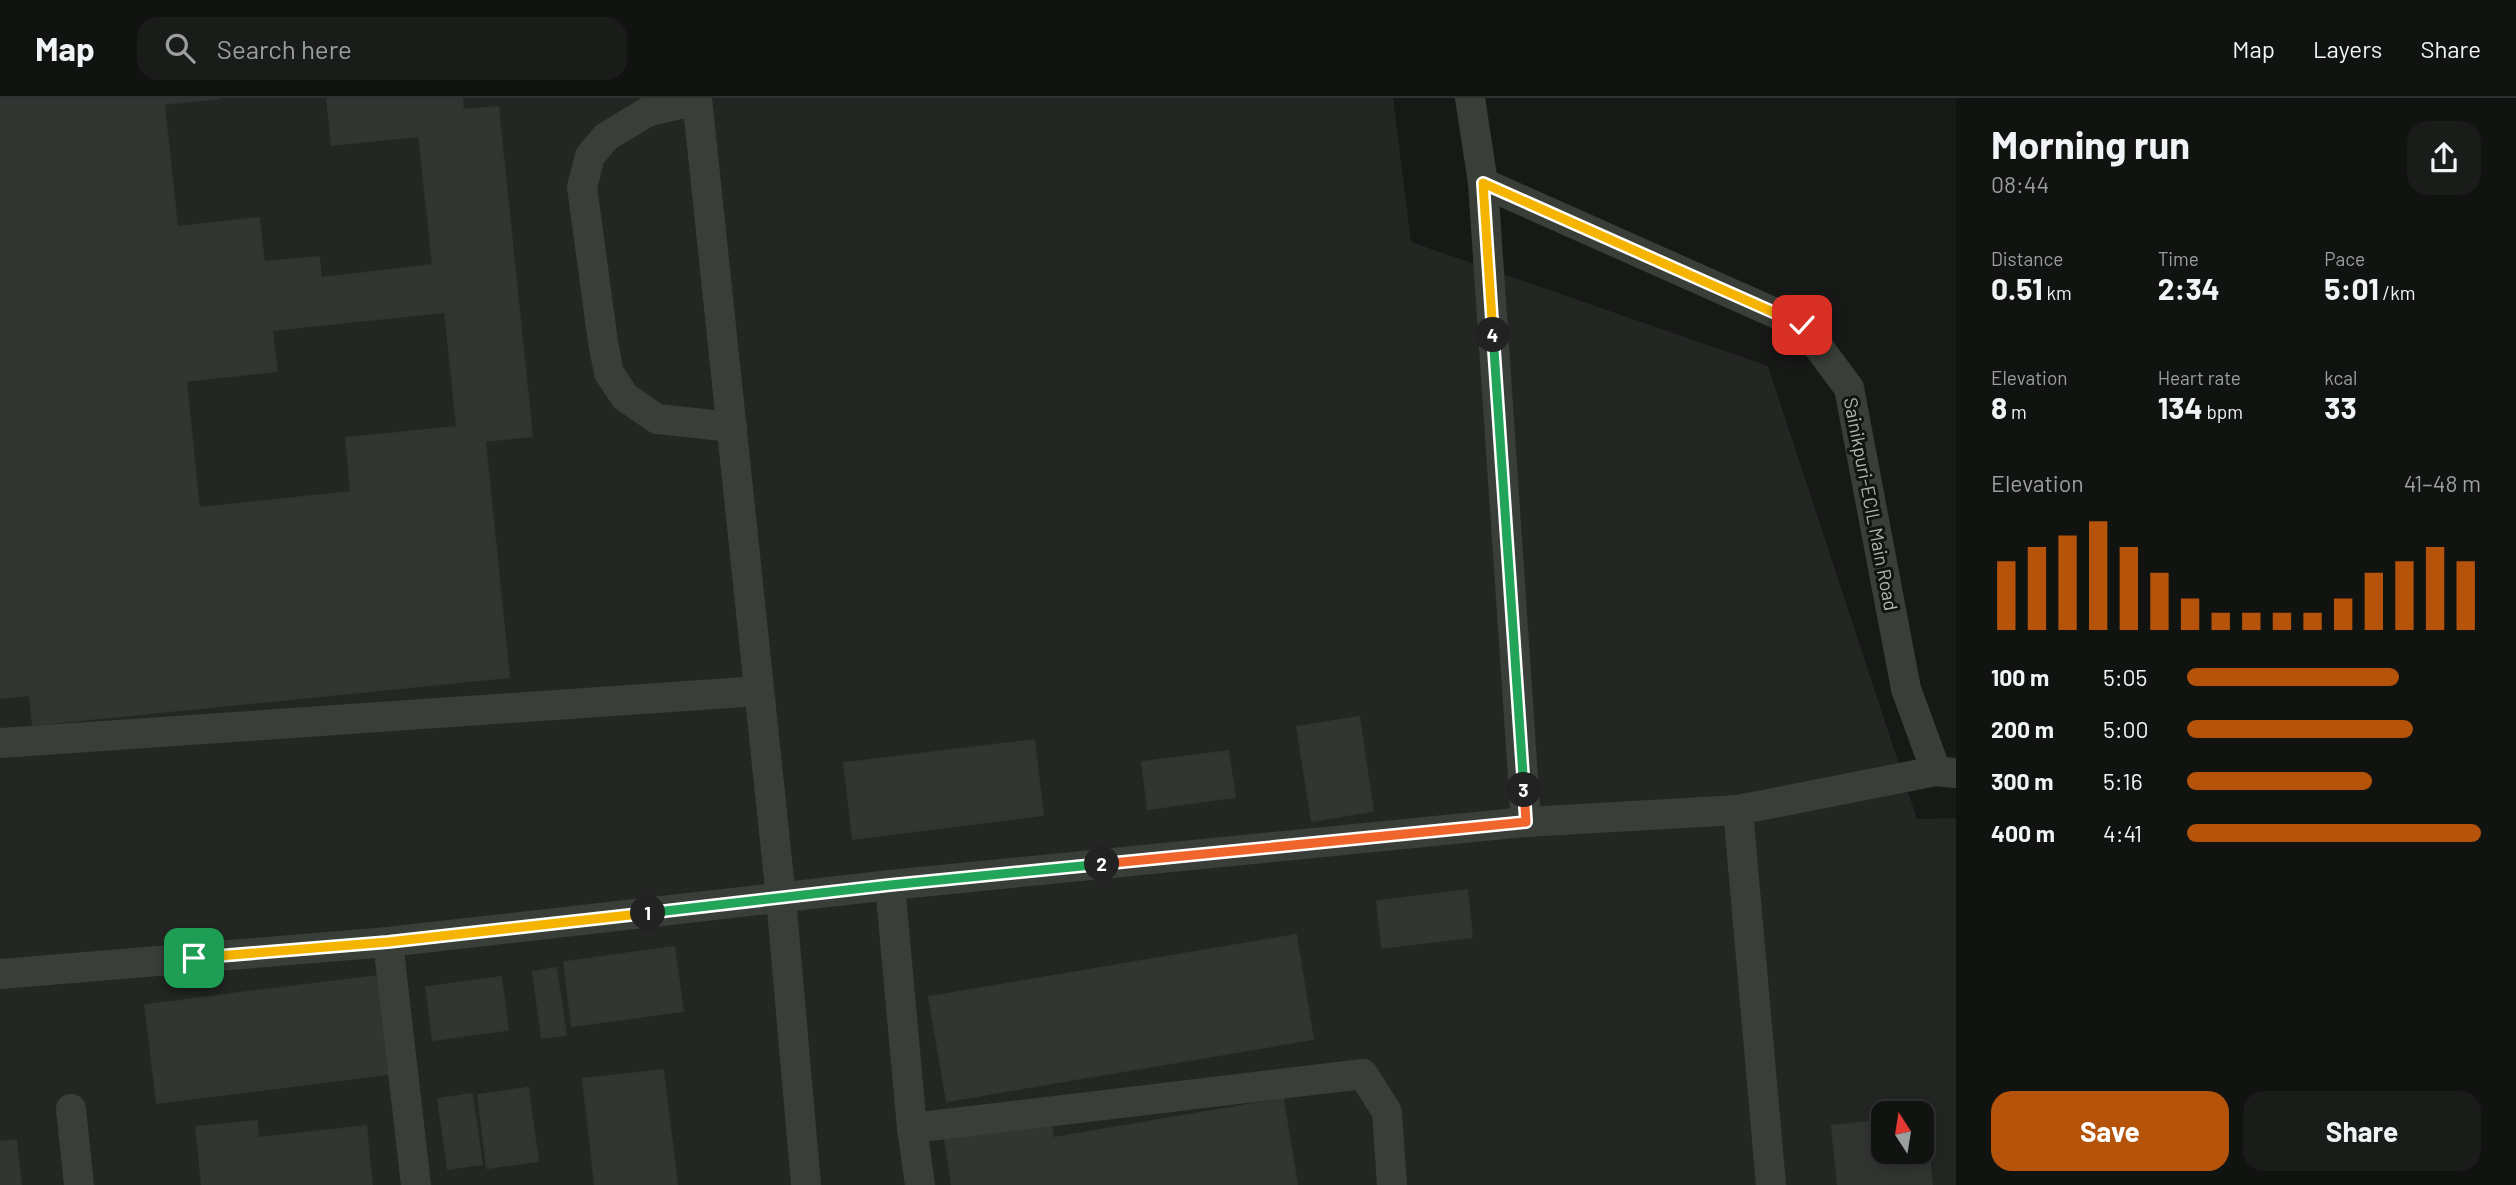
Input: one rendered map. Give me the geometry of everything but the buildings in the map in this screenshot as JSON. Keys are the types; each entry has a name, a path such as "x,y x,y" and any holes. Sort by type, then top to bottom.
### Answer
{"street":[{"path":"1470,98 1483,183 1526,822"},
{"path":"732,427 657,419 625,397 609,373 582,187 590,156 606,137 647,112 697,99 732,427 781,898 806,1185"},
{"name":"Sainikpuri-ECIL Main Road","path":"1483,183 1802,325 1849,388 1906,689 1946,772"},
{"path":"0,743 759,691"},
{"path":"0,974 388,942 890,885 1526,822 1738,810 1946,772"},
{"path":"1738,810 1771,1185"},
{"path":"890,885 912,1128 920,1185"},
{"path":"388,942 416,1185"},
{"path":"912,1128 1363,1074 1387,1112 1392,1185"},
{"path":"71,1109 79,1185"}],"shaded area":[{"path":"0,98 1393,98 1411,242 1768,366 1917,819 1956,818 1956,1185 0,1185"}],"route":[{"path":"194,958 388,942 890,885 1526,822 1483,183 1802,325"}]}
